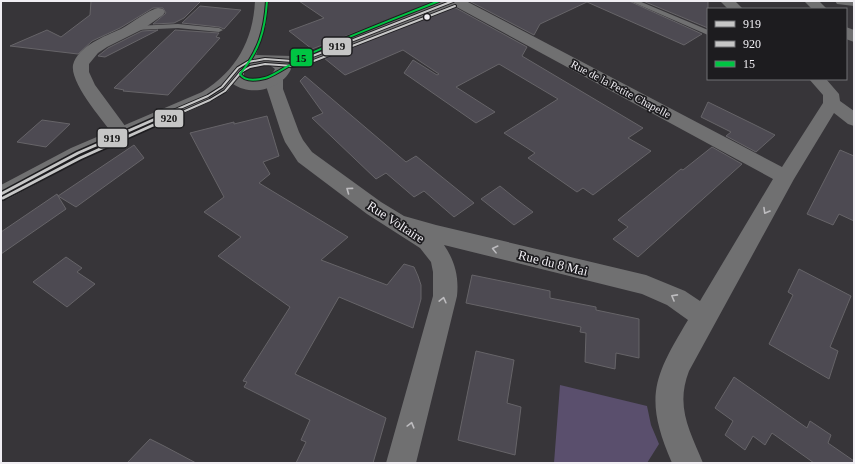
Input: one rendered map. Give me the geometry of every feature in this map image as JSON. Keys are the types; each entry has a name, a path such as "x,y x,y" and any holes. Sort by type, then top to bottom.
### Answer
{"street":[{"path":"1,194 68,159 181,109 216,91 229,80 249,54 262,11 262,1"},
{"name":"Rue Voltaire","path":"270,1 262,45 264,51 276,69 275,89 294,142 305,157 374,208 428,242 437,252 445,272 446,285 401,463"},
{"path":"249,85 238,81 236,78 239,68 255,60 276,69 296,66 345,44 453,1"},
{"name":"Rue de la Petite Chapelle","path":"456,1 785,177"},
{"path":"727,1 735,8"},
{"path":"811,1 819,8"},
{"path":"842,1 854,2"},
{"path":"122,134 91,91 80,70 81,66 87,56 98,46 135,28 158,12"},
{"path":"181,109 201,103 237,87 261,85 276,69"},
{"path":"688,463 676,435 672,420 670,386 674,374 704,317 785,177 832,103 831,94 818,80"},
{"path":"832,103 854,120"},
{"name":"Rue du 8 Mai","path":"396,222 436,234 646,286 676,298 704,317"}],"lane":[{"path":"634,1 707,33"},
{"path":"135,28 178,26 218,30"}],"shaded area":[{"path":"560,385 647,406 651,425 659,444 647,463 554,463"}],"building":[{"path":"91,1 201,1 184,18 174,23 153,24 166,13 163,8 153,8 120,28 92,41 78,54 10,46 47,30 61,37 90,15"},
{"path":"299,1 437,1 312,49 289,31 324,18"},
{"path":"469,1 629,1 702,34 684,45 587,2 540,24 534,35"},
{"path":"643,1 708,1 707,28"},
{"path":"200,6 241,10 224,29 219,27 182,23"},
{"path":"454,7 527,47 522,56 643,128 628,138 651,151 593,195 583,188 577,192 528,158 535,153 504,133 558,99 499,64 456,87 495,112 476,123 404,73 413,60 437,75 439,74 403,50 345,75 324,58"},
{"path":"158,30 105,57 98,56 108,48 142,31"},
{"path":"175,30 219,33 216,37 220,38 168,95 123,91 124,90 114,88"},
{"path":"305,76 406,162 416,156 474,203 454,217 424,191 414,197 386,173 376,179 312,118 323,113 300,81"},
{"path":"708,102 775,135 756,152 726,136 731,132 701,117"},
{"path":"267,116 279,156 263,162 270,174 259,183 348,237 321,260 387,285 404,264 414,267 421,285 421,299 413,328 339,297 295,374 386,418 373,463 296,463 306,442 301,440 310,420 244,387 247,382 243,381 290,307 218,256 241,237 204,212 224,197 190,133 234,122 234,124"},
{"path":"42,120 70,124 46,147 17,142"},
{"path":"134,145 144,158 76,207 58,196"},
{"path":"712,147 742,164 638,257 613,239 628,227 618,220 681,169 683,170"},
{"path":"840,150 854,156 854,221 839,214 833,225 807,214"},
{"path":"500,186 533,212 514,225 481,199"},
{"path":"57,194 66,209 1,254 1,232"},
{"path":"66,257 82,268 77,272 95,284 67,307 33,282"},
{"path":"799,269 851,296 830,347 838,351 829,379 769,344 793,295 788,292"},
{"path":"472,275 550,291 550,298 596,307 596,310 639,319 639,358 616,353 615,369 585,362 586,333 580,332 581,327 466,303"},
{"path":"476,351 514,360 507,403 521,407 515,455 458,440"},
{"path":"734,377 807,428 810,421 831,435 828,443 854,461 854,463 814,463 772,433 765,445 753,436 745,450 725,435 733,421 715,408"},
{"path":"150,439 164,446 196,463 127,463"}],"transit line":[{"name":"15","path":"267,1 266,17 258,48 249,64 240,74 242,77 250,80 267,78 294,61 343,39 439,1"},
{"name":"919","path":"1,194 78,153 208,96 222,87 238,68 248,62 265,59 292,61 310,57 453,1"},
{"name":"920","path":"3,198 80,158 210,100 225,91 241,72 250,67 265,64 293,66 311,62 455,6"}]}
